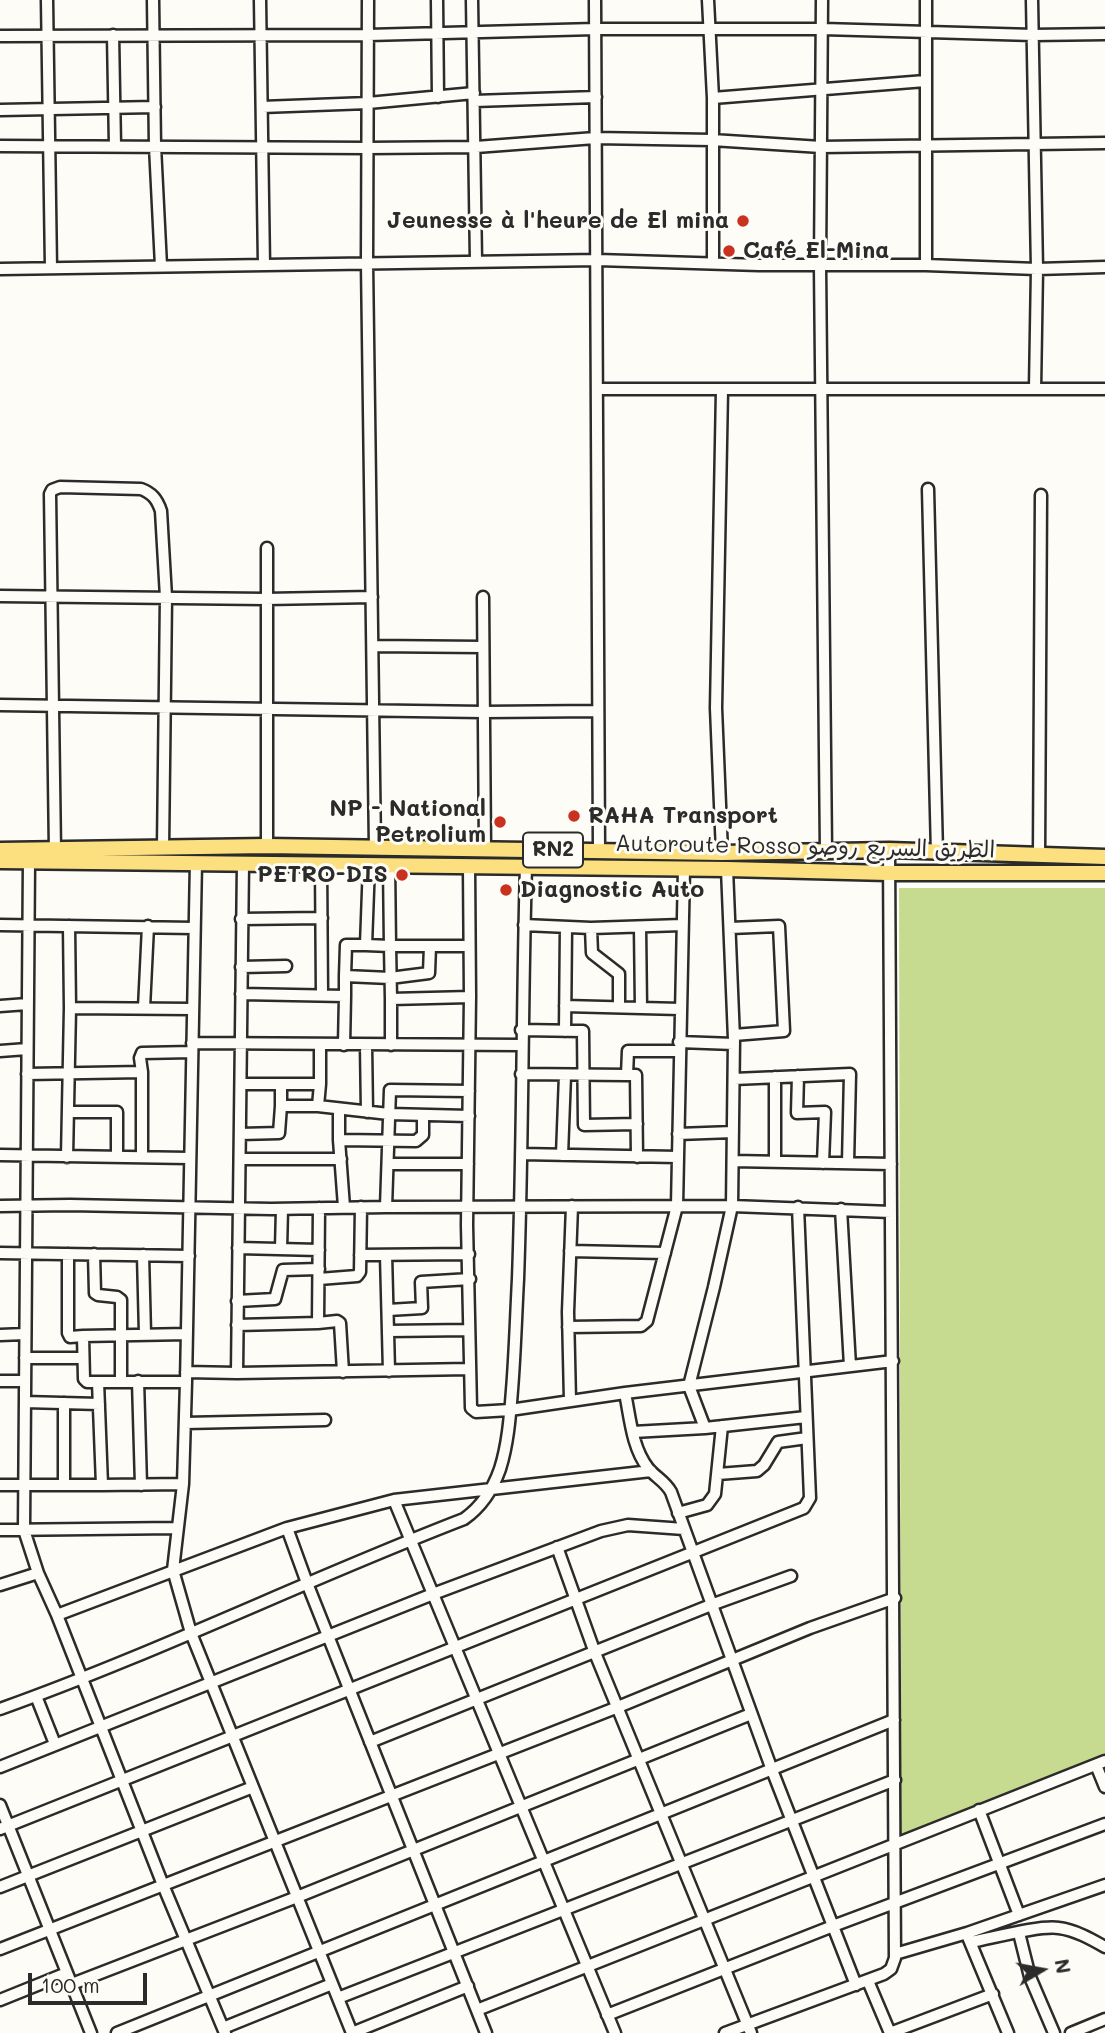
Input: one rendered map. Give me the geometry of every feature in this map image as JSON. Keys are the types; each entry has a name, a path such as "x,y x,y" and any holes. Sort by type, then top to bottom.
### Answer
{"highway":[{"name":"Autoroute Rosso الطريق السريع روصو","path":"0,850 267,846 722,853 888,850 1105,857"},
{"name":"Autoroute Rosso الطريق السريع روصو","path":"0,861 389,864 888,873 1105,873"}],"street":[{"path":"47,0 51,268"},
{"path":"153,0 155,146 161,266"},
{"path":"260,0 264,265"},
{"path":"368,0 368,263 375,848"},
{"path":"437,0 438,96"},
{"path":"472,0 476,261"},
{"path":"595,0 599,850"},
{"path":"708,0 713,97 713,263"},
{"path":"822,0 820,266 825,850"},
{"path":"926,0 926,265"},
{"path":"1032,0 1037,269 1035,389"},
{"path":"0,36 368,35 595,29 1105,34"},
{"path":"113,35 115,146"},
{"path":"713,97 925,81"},
{"path":"262,107 368,103 438,96 596,97"},
{"path":"0,110 155,107"},
{"path":"0,146 262,149 476,147 595,138 712,140 821,147 1105,143"},
{"path":"0,269 598,260 1037,269 1105,267"},
{"path":"598,389 1105,389"},
{"path":"722,390 716,708 722,853"},
{"path":"55,851 50,495 52,490 60,487 141,489 157,500 161,511 166,597 163,848"},
{"path":"928,489 937,853"},
{"path":"1039,856 1041,495"},
{"path":"267,548 267,846"},
{"path":"0,596 266,599 372,597"},
{"path":"482,597 485,850"},
{"path":"373,646 483,648"},
{"path":"0,705 165,709 598,711"},
{"path":"725,2033 749,2029 868,1981 891,1969 895,1954 895,1598 888,850"},
{"path":"29,862 24,1530 37,1573 57,1615 163,1885 224,2031 332,1984"},
{"path":"196,862 185,1423 183,1484 173,1570 191,1633 352,2033 468,1986"},
{"path":"237,1373 243,863"},
{"path":"321,864 322,995"},
{"path":"366,945 369,864"},
{"path":"389,864 391,1045"},
{"path":"469,866 468,1330 471,1408 476,1412 510,1410 893,1361"},
{"path":"0,1709 83,1680 411,1539 464,1519 491,1489 501,1466 510,1410 516,1337 526,866"},
{"path":"568,1327 641,1326 647,1321 677,1206 684,869"},
{"path":"705,1428 689,1386 715,1287 732,1206 734,1039 727,869"},
{"path":"241,919 322,918"},
{"path":"0,925 194,928"},
{"path":"524,925 591,928 682,925"},
{"path":"67,1157 69,926"},
{"path":"144,1008 148,926"},
{"path":"628,1075 628,1051 783,1031 779,926 730,928"},
{"path":"565,1031 566,927"},
{"path":"640,927 641,1008"},
{"path":"591,928 592,953 619,974 619,1007"},
{"path":"344,1045 346,944 469,946"},
{"path":"345,975 390,978 429,973 430,946"},
{"path":"241,967 286,966"},
{"path":"241,994 345,996"},
{"path":"391,999 470,997"},
{"path":"0,1006 27,1004"},
{"path":"565,1006 680,1009"},
{"path":"70,1007 192,1009"},
{"path":"521,1030 583,1031 584,1125 637,1124"},
{"path":"142,1157 142,1053 242,1044 521,1045"},
{"path":"366,1045 367,1112"},
{"path":"318,1106 320,1046"},
{"path":"0,1051 27,1049"},
{"path":"27,1074 142,1072"},
{"path":"521,1074 636,1075 637,1157"},
{"path":"562,1155 565,1074"},
{"path":"734,1079 850,1074 848,1163"},
{"path":"798,1076 797,1113 825,1112 823,1163"},
{"path":"775,1077 775,1162"},
{"path":"241,1084 320,1084"},
{"path":"240,1134 279,1133 281,1084"},
{"path":"386,1206 390,1090 469,1091"},
{"path":"281,1106 318,1106 423,1116 469,1116"},
{"path":"339,1109 344,1208"},
{"path":"68,1112 117,1112 117,1156"},
{"path":"339,1140 416,1141 422,1139 423,1116"},
{"path":"678,1134 733,1132"},
{"path":"521,1154 678,1157"},
{"path":"0,1155 189,1158"},
{"path":"240,1159 341,1159"},
{"path":"733,1161 891,1164"},
{"path":"388,1164 468,1164"},
{"path":"0,1206 282,1209 386,1206 732,1206 891,1212"},
{"path":"570,1401 568,1327 572,1206"},
{"path":"237,1301 275,1298 283,1270 357,1276 360,1272 361,1207"},
{"path":"4,1828 804,1508 808,1504 807,1438 798,1207"},
{"path":"318,1323 319,1208"},
{"path":"281,1249 282,1209"},
{"path":"841,1209 850,1366"},
{"path":"238,1248 319,1250"},
{"path":"570,1251 665,1253"},
{"path":"0,1253 189,1256"},
{"path":"68,1254 70,1337 187,1334"},
{"path":"94,1254 95,1293 120,1298 121,1380"},
{"path":"360,1255 469,1254"},
{"path":"143,1255 145,1334"},
{"path":"386,1255 389,1371"},
{"path":"387,1310 422,1308 421,1282 470,1279"},
{"path":"237,1325 337,1321 340,1323 343,1372"},
{"path":"388,1331 468,1330"},
{"path":"0,1335 25,1335"},
{"path":"83,1336 84,1379 87,1382 237,1373 469,1369"},
{"path":"25,1357 83,1358"},
{"path":"0,1381 25,1381"},
{"path":"138,1381 141,1485"},
{"path":"98,1382 102,1485"},
{"path":"625,1394 640,1453 651,1471 667,1485 751,1714 856,1985"},
{"path":"25,1402 99,1404"},
{"path":"64,1403 64,1485"},
{"path":"633,1432 705,1428 806,1417"},
{"path":"185,1423 326,1420"},
{"path":"678,1513 707,1505 712,1500 718,1474 722,1426"},
{"path":"718,1474 757,1471 764,1465 778,1442 807,1438"},
{"path":"57,1615 287,1528 394,1500 651,1471"},
{"path":"0,1485 183,1484"},
{"path":"394,1500 614,2033"},
{"path":"0,1767 433,1594 601,1531 628,1525 684,1529"},
{"path":"0,1530 176,1528"},
{"path":"287,1528 486,2033"},
{"path":"557,1547 595,1653 749,2029"},
{"path":"0,1585 37,1573"},
{"path":"370,1742 711,1605 791,1576"},
{"path":"0,1949 618,1707 810,1628 895,1598"},
{"path":"36,1696 55,1744"},
{"path":"0,2000 186,1939 298,1897 751,1714"},
{"path":"117,2033 894,1720"},
{"path":"477,2010 1100,1763 1105,1787"},
{"path":"338,1998 895,1780"},
{"path":"0,1887 253,1787"},
{"path":"0,1805 4,1828 29,1876 91,2033"},
{"path":"979,1810 1019,1915"},
{"path":"607,2015 833,1926 1105,1824"},
{"path":"969,1938 1019,1915 1105,1885"},
{"path":"895,1954 969,1938 1019,1933 1045,1927 1061,1928 1105,1947"},
{"path":"1019,1933 1030,1977 1054,2033"},
{"path":"969,1938 1008,2033"},
{"path":"868,1981 890,2033 993,1994"},
{"path":"1071,2033 1105,2019"}],"green space":[{"path":"899,888 1105,888 1105,1756 901,1835"}],"place":[{"name":"Jeunesse à l'heure de El mina","path":"743,221"},
{"name":"Café El-Mina","path":"729,251"},
{"name":"RAHA Transport","path":"574,816"},
{"name":"NP - National Petrolium","path":"500,822"},
{"name":"PETRO-DIS","path":"402,875"},
{"name":"Diagnostic Auto","path":"506,890"}]}
